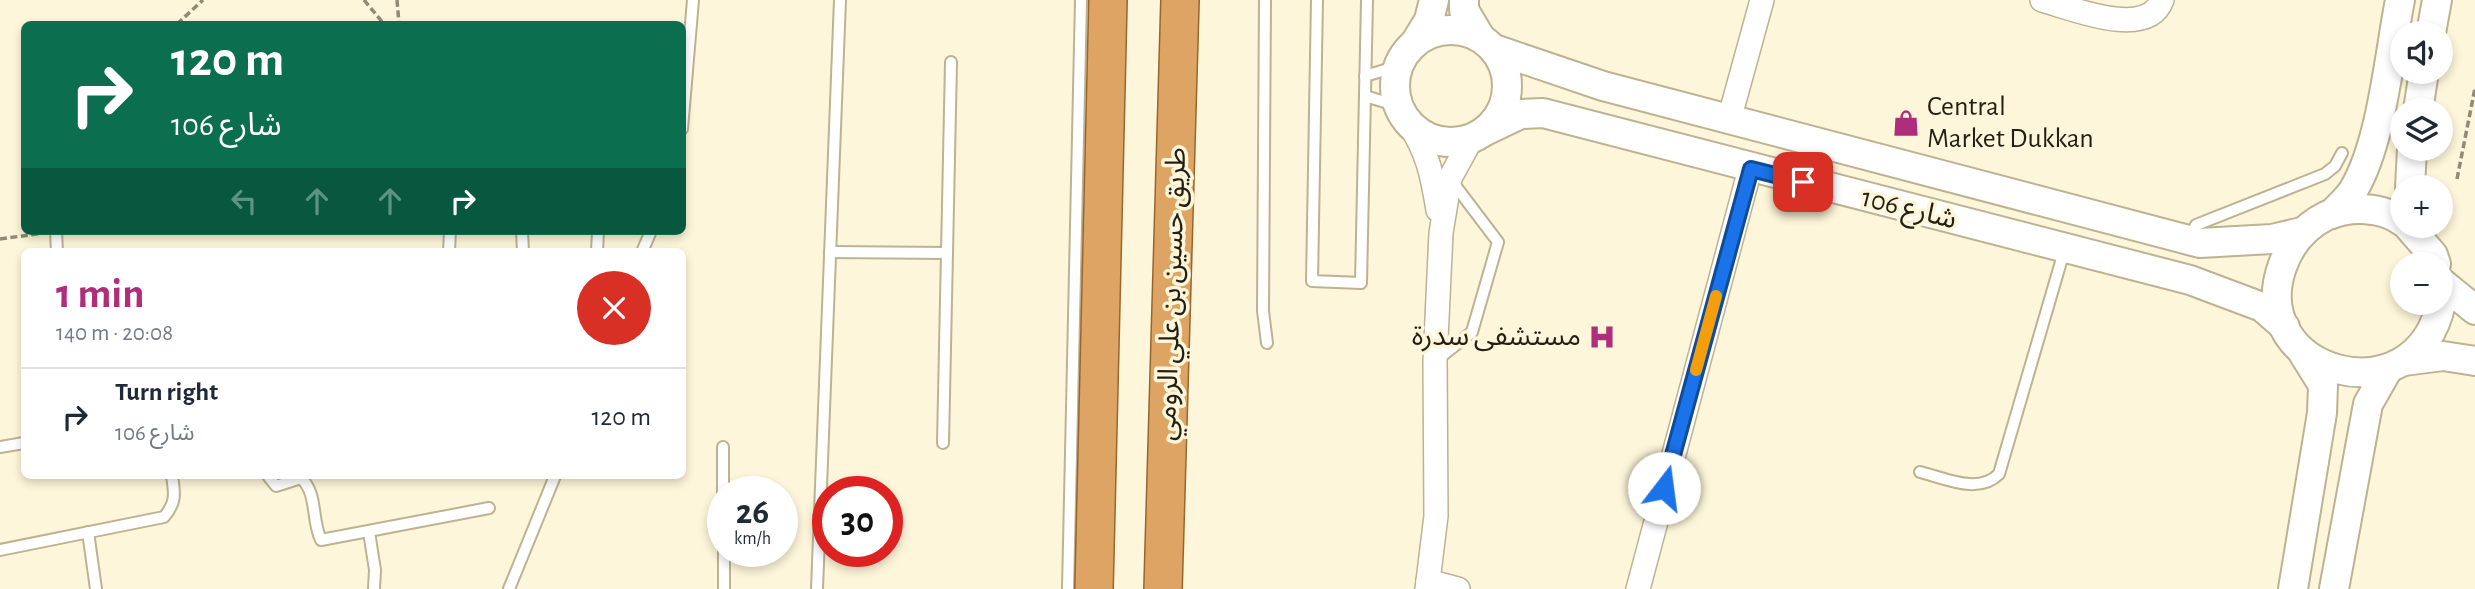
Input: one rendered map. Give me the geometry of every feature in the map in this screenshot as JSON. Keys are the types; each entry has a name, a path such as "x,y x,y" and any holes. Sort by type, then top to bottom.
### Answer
{"highway":[{"path":"1094,589 1108,0"},
{"name":"طريق حسين بن علي الرومي","path":"1163,589 1180,0"}],"street":[{"path":"1434,0 1429,20 1398,66 1395,86 1403,114 1423,146 1431,166 1441,233"},
{"path":"1458,589 1427,585 1436,516 1435,361 1441,233 1450,178 1478,135 1498,117 1505,101 1507,82 1503,64 1464,10 1464,0"},
{"path":"1729,120 1762,0"},
{"path":"2042,0 2095,15 2131,21 2149,16 2159,8 2162,0"},
{"path":"2293,589 2322,413 2323,385 2285,327 2278,302 2278,277 2287,253 2302,232 2332,214 2354,191 2367,157 2380,109 2400,0"},
{"path":"2433,21 2437,0"},
{"path":"1415,43 1429,33 1447,29 1464,30 1487,43"},
{"name":"شارع 106","path":"1487,43 1636,95 2200,243 2245,241 2302,232"},
{"path":"1619,134 1614,112 1622,103 1636,95"},
{"name":"شارع 106","path":"1478,135 1521,114 1543,113 1751,169 2190,280 2262,307 2285,327"},
{"path":"1403,114 1421,134 1437,140 1455,142 1478,135"},
{"path":"1638,589 1751,169"},
{"path":"2332,214 2354,209 2377,211 2390,217"},
{"path":"2420,238 2431,252"},
{"path":"2453,292 2475,310"},
{"path":"2333,589 2368,404 2396,365 2421,346 2434,327 2438,315"},
{"path":"2302,351 2320,365 2342,372 2366,374 2444,356 2475,361"}],"lane":[{"path":"687,48 693,0"},
{"path":"817,589 840,0"},
{"path":"1068,589 1081,0"},
{"path":"1265,0 1263,311 1267,343"},
{"path":"1317,0 1312,281 1361,283 1367,0"},
{"path":"943,443 951,62"},
{"path":"1365,76 1398,66"},
{"path":"1365,96 1403,114"},
{"path":"2188,240 2196,225 2325,174 2335,166 2342,153"},
{"path":"1435,361 1472,332 1498,242 1450,178"},
{"path":"1920,472 1973,485 1983,485 1999,474 2064,248"},
{"path":"830,252 947,253"},
{"path":"0,447 21,444"},
{"path":"723,447 723,476"},
{"path":"0,550 164,517 172,507 175,496 172,479"},
{"path":"270,479 276,486 298,479"},
{"path":"302,479 310,487 316,531 321,540 489,508"},
{"path":"509,589 554,479"},
{"path":"88,532 96,589"},
{"path":"369,532 375,570 374,589"},
{"path":"724,567 724,589"}],"path":[{"path":"180,21 203,0"},
{"path":"364,0 382,21"},
{"path":"397,0 399,21"},
{"path":"2457,179 2475,88"},
{"path":"0,239 28,235"}],"slow traffic":[{"path":"1696,370 1716,296"}],"place":[{"name":"Central Market Dukkan","path":"1906,123"},
{"name":"مستشفى سدرة","path":"1602,337"}],"route":[{"path":"1664,488 1751,169 1803,182"}]}
